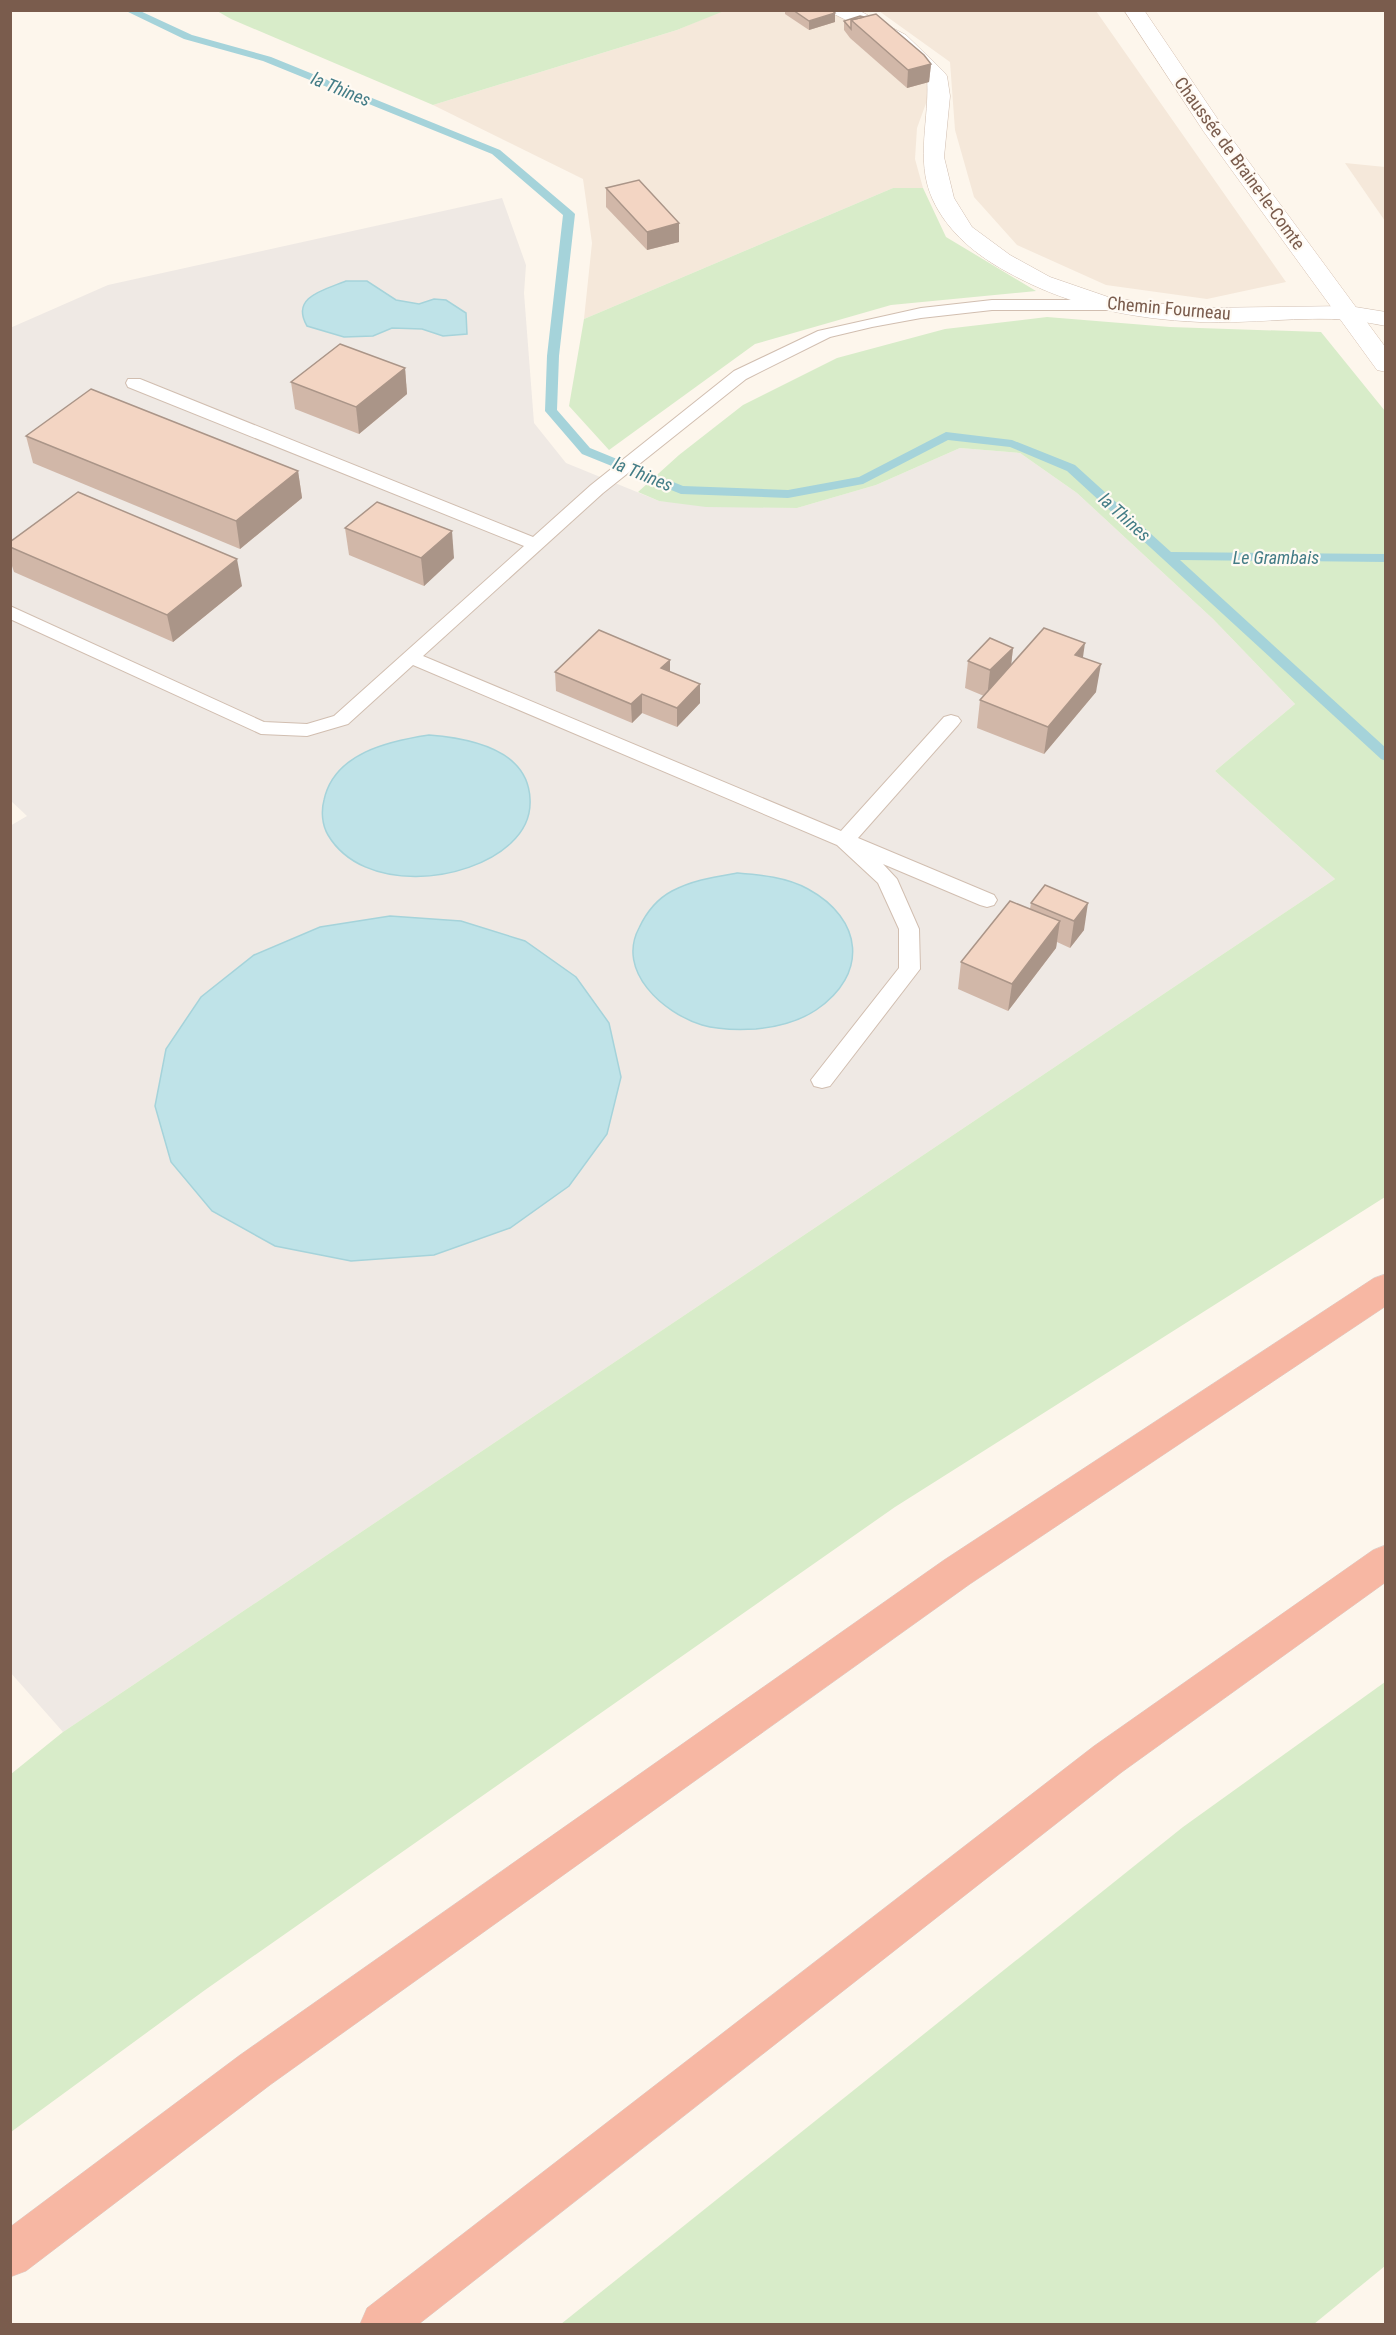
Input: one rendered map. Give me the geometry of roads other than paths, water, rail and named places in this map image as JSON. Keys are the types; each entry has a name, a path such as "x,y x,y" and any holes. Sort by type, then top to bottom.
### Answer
{"highway":[{"path":"10,2255 255,2070 957,1572 1386,1288"},
{"path":"383,2325 1108,1759 1386,1561"}],"street":[{"name":"Chemin Fourneau","path":"841,10 899,39 937,76 939,96 933,157 943,198 964,231 1002,260 1042,282 1107,305 1200,315 1349,313"},
{"name":"Chaussée de Braine-le-Comte","path":"1134,10 1212,127 1386,364"},
{"path":"1349,313 1386,319"}],"lane":[{"path":"10,612 261,728 307,730 341,720 597,489 740,375 824,334 872,322 921,313 992,305 1107,305"},
{"path":"134,383 535,544"},
{"path":"410,657 987,900"},
{"path":"844,840 951,721"},
{"path":"822,1080 909,969 909,929 887,879 844,840"}],"water":[{"path":"346,281 367,281 396,300 419,304 434,299 446,300 466,313 467,334 443,336 422,329 392,328 373,336 344,337 307,326 303,316 306,301"},
{"path":"429,735 478,743 493,749 519,768 527,782 530,799 526,823 511,843 492,857 469,867 443,874 416,876 390,874 365,867 344,854 326,831 323,809 330,784 351,760 365,752 397,741"},
{"path":"737,873 782,879 808,889 826,901 840,916 849,931 852,947 851,964 845,980 833,996 816,1010 795,1021 756,1029 715,1028 702,1025 672,1011 647,988 639,974 634,960 634,944 642,922 657,902 672,891 688,884"},
{"path":"390,916 461,921 525,941 576,977 609,1023 621,1077 607,1134 569,1186 510,1228 434,1255 351,1261 275,1246 212,1211 171,1162 155,1106 166,1049 201,997 254,955 320,927"}],"waterway":[{"name":"la Thines","path":"129,10 188,37 267,59 496,152 569,214 553,356 551,411 586,451 681,490 788,494 863,480 946,436 1012,444 1071,468 1167,556"},
{"name":"Le Grambais","path":"1167,556 1386,558"},
{"name":"la Thines","path":"1167,556 1386,756"}]}
